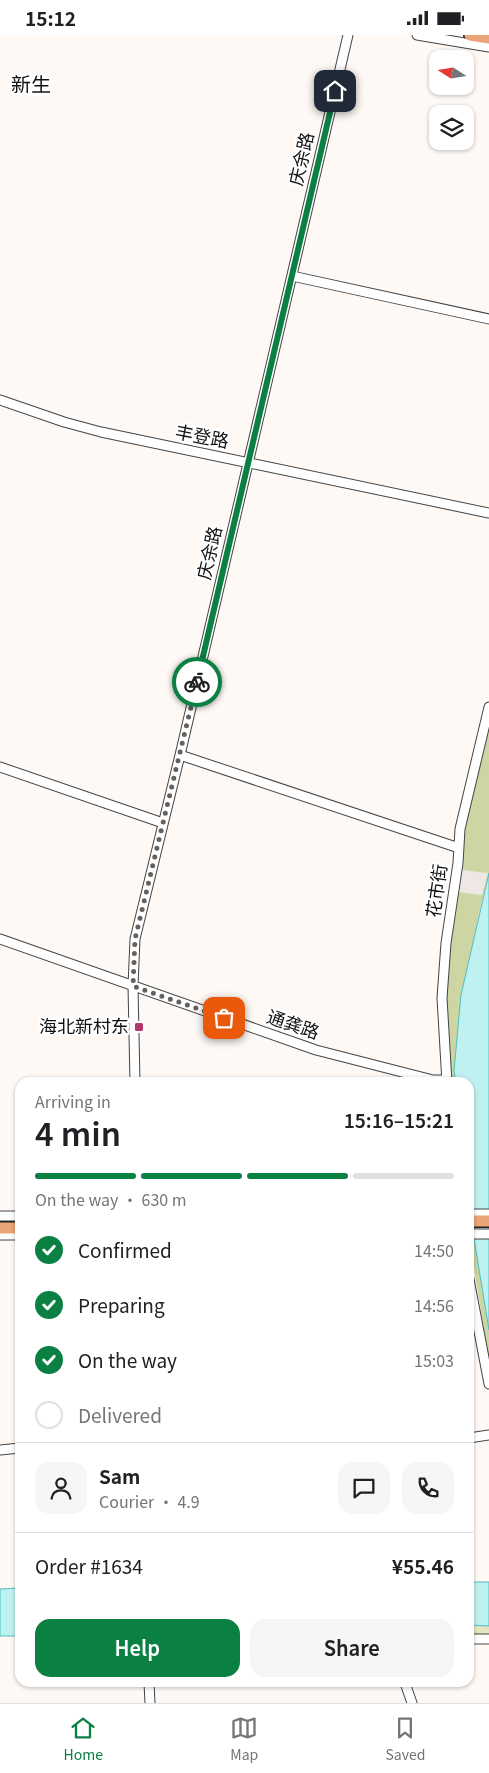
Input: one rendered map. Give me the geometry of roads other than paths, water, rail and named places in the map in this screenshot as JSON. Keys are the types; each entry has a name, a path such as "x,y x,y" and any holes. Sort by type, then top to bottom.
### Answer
{"main road":[{"path":"470,35 489,38"},
{"path":"474,1221 489,1221"},
{"path":"0,1222 15,1222"},
{"path":"474,1227 489,1227"},
{"path":"0,1228 15,1228"}],"street":[{"name":"庆余路","path":"135,1077 133,986 135,939 180,755 348,35"},
{"path":"417,35 489,47"},
{"path":"292,276 489,319"},
{"name":"丰登路","path":"0,400 64,422 101,432 489,513"},
{"name":"花市街","path":"447,1077 442,998 443,976 460,829 489,707"},
{"path":"180,755 459,848"},
{"path":"0,767 163,823"},
{"name":"通龚路","path":"0,939 316,1050 421,1077"},
{"path":"474,1214 489,1214"},
{"path":"0,1216 15,1216"},
{"path":"474,1234 489,1234"},
{"path":"0,1235 15,1235"},
{"path":"474,1324 489,1384"},
{"path":"474,1437 489,1435"},
{"path":"0,1449 15,1448"},
{"path":"474,1639 489,1639"},
{"path":"150,1687 150,1703"},
{"path":"406,1687 412,1703"}],"water":[{"path":"489,873 489,1330 474,1238 474,1077 455,1077 454,1071 461,995"},
{"path":"474,1582 489,1582 489,1626 474,1625"},
{"path":"15,1588 15,1636 0,1636 0,1589"}],"place":[{"name":"海北新村东","path":"139,1027"}],"district":[{"name":"新生","path":"31,85"}]}
